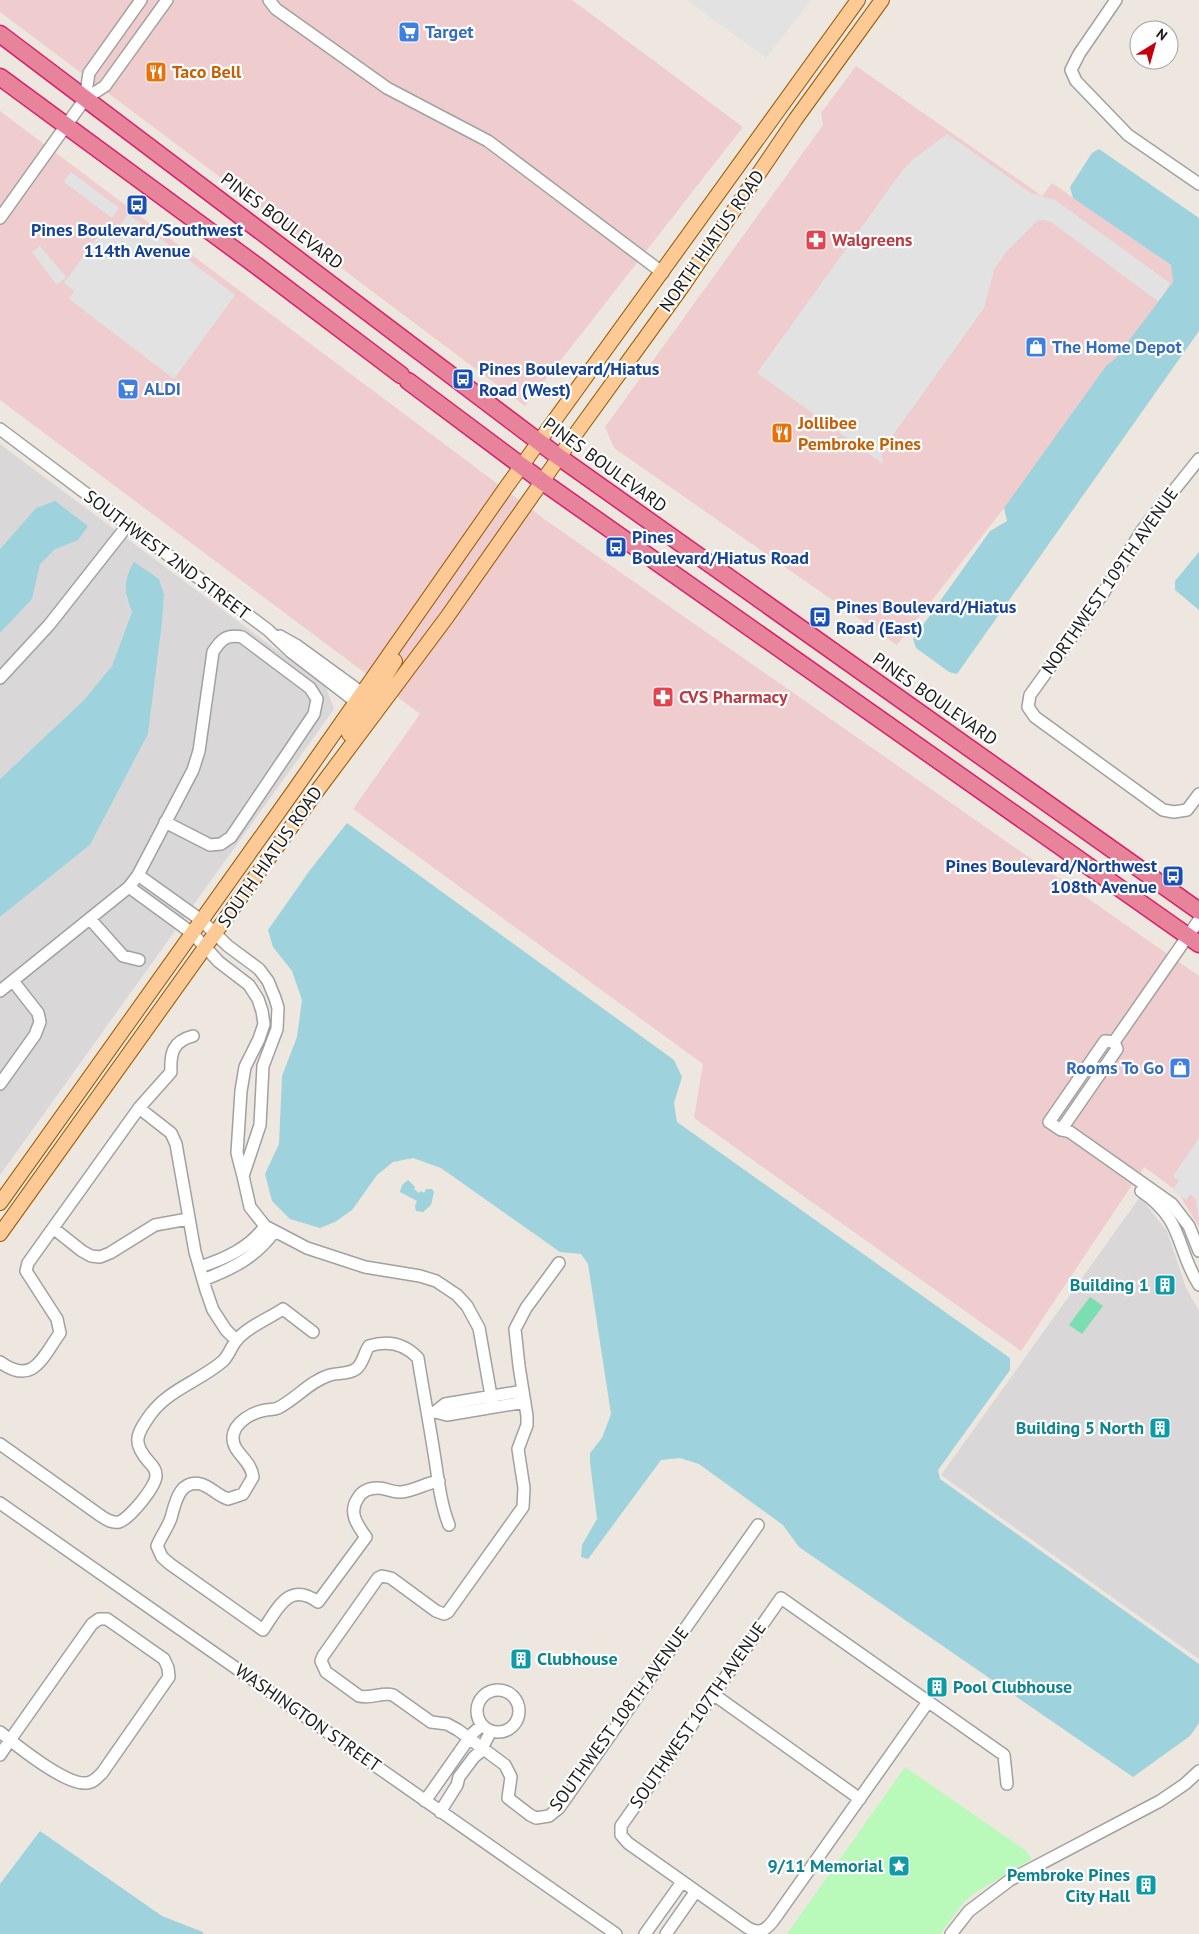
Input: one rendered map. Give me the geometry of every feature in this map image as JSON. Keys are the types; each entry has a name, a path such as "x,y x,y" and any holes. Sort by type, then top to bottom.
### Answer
{"highway":[{"name":"PINES BOULEVARD","path":"0,34 559,457 1199,911"},
{"path":"0,77 256,266 543,482 1193,940"}],"main road":[{"name":"NORTH HIATUS ROAD","path":"521,466 858,0"},
{"name":"NORTH HIATUS ROAD","path":"543,482 682,287 795,120 882,0"},
{"name":"SOUTH HIATUS ROAD","path":"0,1202 521,466"},
{"name":"SOUTH HIATUS ROAD","path":"0,1234 314,794 447,617 543,482"},
{"path":"374,715 373,698 408,642 409,624"},
{"path":"314,794 323,770 358,722 362,708 359,697"}],"street":[{"path":"85,99 88,72 141,0"},
{"path":"0,218 85,99 105,86 167,0"},
{"path":"269,0 276,9 387,88 488,141 662,273"},
{"path":"1116,0 1079,54 1071,70 1076,81 1128,135 1199,184"},
{"name":"SOUTHWEST 2ND STREET","path":"0,429 268,630 296,645 359,697"},
{"name":"NORTHWEST 109TH AVENUE","path":"1199,459 1142,529 1102,595 1030,695 1028,707 1035,717 1163,810 1174,812 1187,810 1199,794"},
{"path":"0,678 49,625 128,526"},
{"path":"0,991 129,887 138,875 193,770 199,752 213,652 220,640 232,635 242,636 310,688 317,699 314,714 231,837 221,844 210,844 166,822"},
{"path":"138,875 201,920 228,946 263,975 272,989 278,1008 277,1028 263,1066 260,1125 243,1176"},
{"path":"129,887 192,933 219,962 249,986 258,999 264,1024 245,1067 241,1091 237,1153 250,1206 270,1229 307,1248 343,1261 384,1271 420,1276 446,1286 468,1306 479,1328 492,1402"},
{"path":"90,919 124,956 139,960"},
{"path":"1114,1042 1193,940 1199,920"},
{"path":"0,1084 35,1035 40,1022 38,1013 13,981"},
{"path":"0,1362 12,1371 27,1372 37,1366 60,1333 58,1319 26,1271 28,1262 139,1108 171,1072 170,1056 176,1045 184,1038 193,1036"},
{"path":"1114,1042 1105,1041 1049,1122 1061,1130 1070,1132 1172,1204 1189,1226 1199,1251"},
{"path":"1061,1130 1117,1049 1114,1042"},
{"path":"139,1108 171,1133 176,1144 188,1219 203,1280 213,1310 226,1330 236,1340"},
{"path":"1061,1130 1065,1138 1150,1197 1166,1212 1178,1233 1193,1275 1199,1284"},
{"path":"53,1228 82,1251 91,1256 100,1257 155,1226 188,1219"},
{"path":"200,1267 220,1261 270,1229"},
{"path":"203,1280 219,1274 258,1252 270,1229"},
{"path":"458,1781 465,1780 479,1760 476,1746 448,1724 432,1722 393,1695 359,1696 326,1672 321,1662 323,1656 375,1581 382,1576 391,1578 436,1611 444,1614 448,1612 523,1507 524,1488 518,1449 528,1425 518,1366 515,1329 526,1308 559,1263"},
{"path":"0,1444 101,1516 111,1522 119,1522 131,1514 155,1481 156,1476 152,1466 137,1446 138,1439 150,1416 168,1397 223,1361 236,1340 283,1309 313,1332"},
{"path":"439,1481 426,1483 405,1492 377,1488 360,1494 353,1505 353,1514 366,1537 318,1602 302,1594 292,1595 283,1601 263,1630 170,1564 162,1557 157,1546 170,1518 178,1494 190,1485 199,1484 208,1487 223,1498 233,1499 243,1494 253,1477 250,1463 242,1457 233,1442 233,1435 238,1424 254,1413 276,1410 324,1378 354,1370 359,1366 369,1346 378,1343 402,1346 418,1358 431,1412 441,1498 449,1525"},
{"path":"431,1412 447,1415 492,1402 524,1396"},
{"name":"WASHINGTON STREET","path":"0,1503 616,1934"},
{"name":"SOUTHWEST 108TH AVENUE","path":"476,1746 500,1761 508,1770 511,1776 508,1798 512,1802 536,1818 549,1816 555,1812 758,1525"},
{"name":"SOUTHWEST 107TH AVENUE","path":"682,1882 628,1843 621,1835 621,1826 781,1598 928,1702"},
{"path":"0,1732 10,1740 68,1780 85,1783 94,1781 102,1774 169,1677 168,1668 164,1659 107,1619 100,1619 92,1624 10,1740 0,1754"},
{"path":"713,1694 860,1799"},
{"path":"645,1934 682,1882 748,1928 757,1932 766,1929 928,1702 1004,1756 1007,1784"},
{"path":"426,1802 448,1768 476,1746 486,1728 476,1746"},
{"path":"448,1768 458,1781"},
{"path":"951,1934 966,1914 1010,1880 1160,1801 1185,1784 1199,1771"},
{"path":"440,1812 458,1781"},
{"path":"666,1934 696,1891"},
{"path":"664,1907 678,1917"}],"shaded area":[{"path":"0,0 572,0 743,127 525,406 0,12"},
{"path":"687,0 811,0 766,58"},
{"path":"856,66 1042,196 1052,183 1171,265 1173,282 1004,508 897,645 614,448 605,427 823,125 821,113"},
{"path":"0,111 547,521 1199,976 1199,1227 1177,1191 1144,1167 1021,1351 694,1118 703,1064 353,809 420,714 0,400"},
{"path":"947,134 1031,193 1055,200 1170,283 1159,302 1051,222 1037,221 1006,252 994,270 984,308 881,452 883,464 757,373 902,171 911,161"},
{"path":"71,172 119,208 112,218 64,182"},
{"path":"128,214 235,295 174,379 69,299 74,291 64,283 107,224 116,231"},
{"path":"40,246 66,277 57,285 32,252"},
{"path":"0,444 326,687 334,709 0,1175 0,917 90,845 148,734 164,595 126,597 132,612 112,666 84,700 0,779 0,633 32,599 39,564 54,550 78,540 36,508 0,549"},
{"path":"1199,1138 1199,1220 1196,1199 1190,1194 1186,1200 1172,1190 1179,1181 1173,1176"},
{"path":"1140,1197 1167,1231 1186,1288 1199,1311 1199,1659 941,1475"}],"green space":[{"path":"1090,1297 1103,1306 1082,1334 1069,1325"},
{"path":"905,1767 1025,1850 1032,1859 976,1892 964,1902 940,1934 787,1934"}],"water":[{"path":"1099,149 1199,218 1199,331 957,674 949,672 916,648 913,639 990,531 1007,521 1004,508 1106,366 1115,359 1173,282 1171,265 1073,198 1070,187 1092,153"},
{"path":"55,501 88,526 78,540 54,550 40,564 32,599 0,633 0,549 36,508"},
{"path":"1199,552 1199,610 1175,590 1175,581"},
{"path":"134,562 159,579 164,595 148,734 90,845 0,917 0,779 84,700 112,666 132,612 127,599 126,581"},
{"path":"347,823 674,1060 682,1077 674,1103 677,1122 1010,1358 1010,1370 938,1470 940,1479 1199,1664 1199,1723 1190,1736 1133,1777 799,1547 783,1525 699,1464 680,1458 661,1460 588,1559 581,1557 582,1545 597,1519 590,1453 602,1438 611,1414 588,1264 581,1254 560,1252 441,1168 413,1158 393,1162 377,1175 352,1210 335,1222 320,1228 290,1219 272,1201 265,1174 279,1144 282,1076 297,1037 302,1000 292,971 273,947 268,930 310,870"},
{"path":"408,1180 419,1193 421,1191 424,1193 426,1189 432,1189 434,1192 431,1205 423,1212 416,1211 417,1201 400,1192 402,1185"},
{"path":"40,1831 162,1916 203,1932 203,1934 0,1934 0,1884"}],"place":[{"name":"Target","path":"409,32"},
{"name":"Taco Bell","path":"156,72"},
{"name":"Pines Boulevard/Southwest 114th Avenue","path":"137,205"},
{"name":"Walgreens","path":"816,240"},
{"name":"The Home Depot","path":"1036,347"},
{"name":"Pines Boulevard/Hiatus Road (West)","path":"463,379"},
{"name":"ALDI","path":"128,389"},
{"name":"Jollibee Pembroke Pines","path":"782,433"},
{"name":"Pines Boulevard/Hiatus Road","path":"616,547"},
{"name":"Pines Boulevard/Hiatus Road (East)","path":"820,617"},
{"name":"CVS Pharmacy","path":"663,697"},
{"name":"Pines Boulevard/Northwest 108th Avenue","path":"1173,876"},
{"name":"Rooms To Go","path":"1180,1068"},
{"name":"Building 1","path":"1165,1285"},
{"name":"Building 5 North","path":"1160,1428"},
{"name":"Clubhouse","path":"521,1659"},
{"name":"Pool Clubhouse","path":"937,1687"},
{"name":"9/11 Memorial","path":"899,1866"},
{"name":"Pembroke Pines City Hall","path":"1146,1885"}]}
